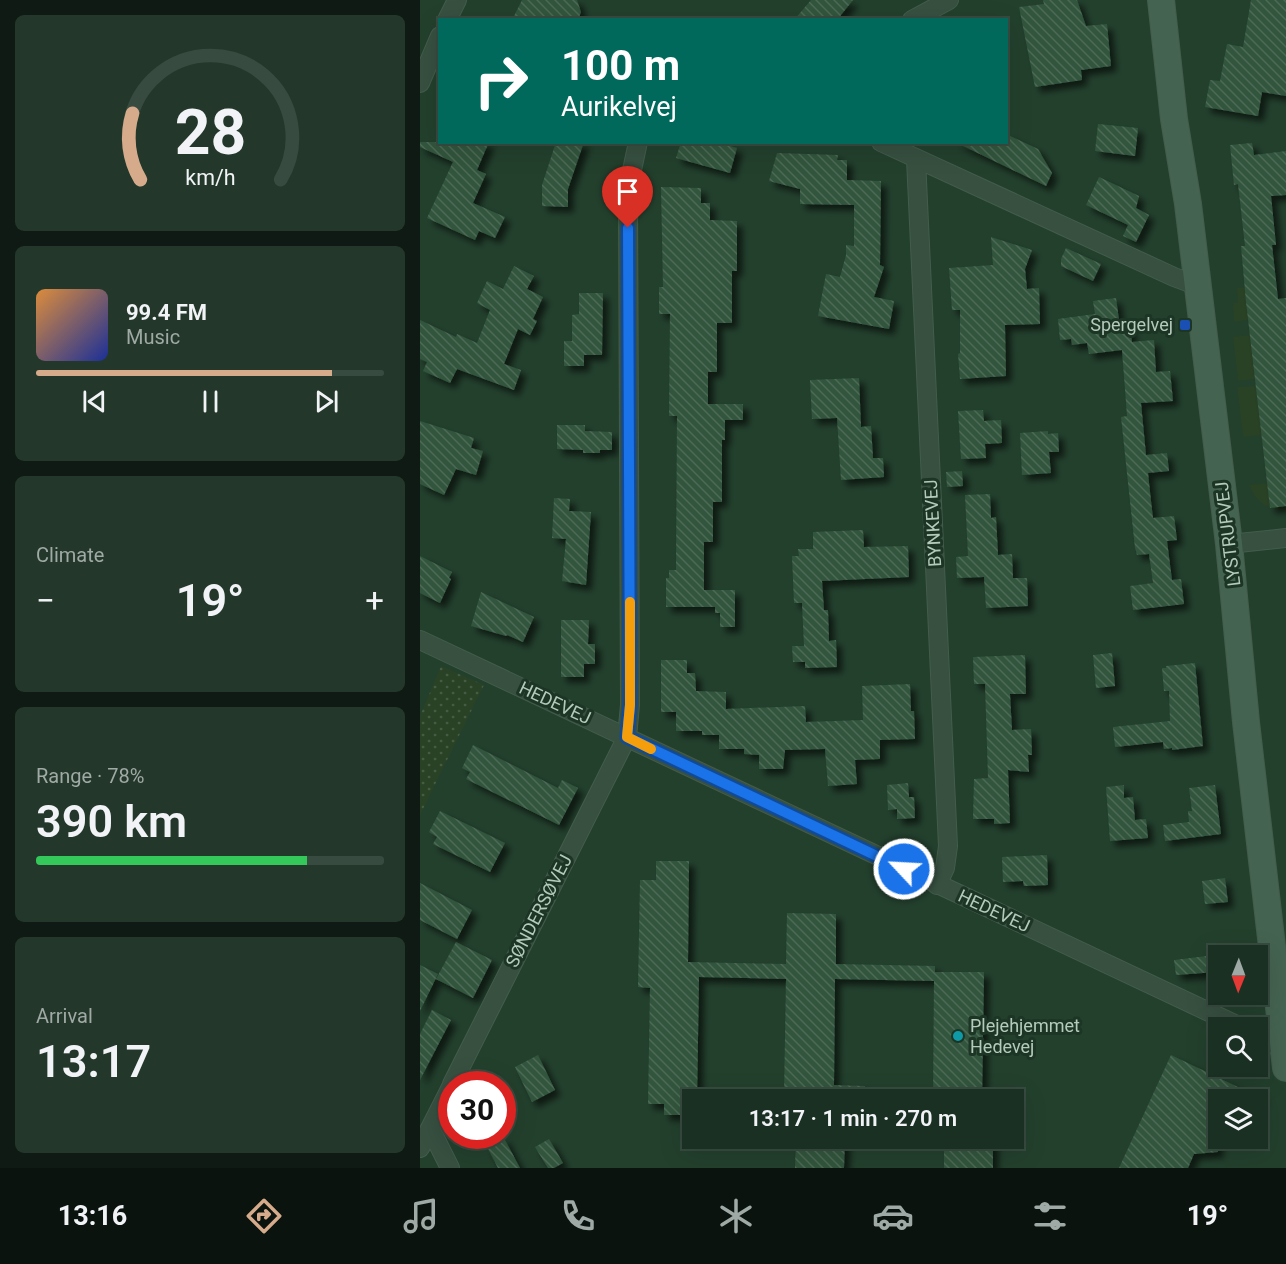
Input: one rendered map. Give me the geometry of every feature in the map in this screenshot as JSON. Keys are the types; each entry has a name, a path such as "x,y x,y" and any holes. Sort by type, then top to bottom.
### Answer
{"street":[{"path":"448,18 457,0"},
{"path":"916,18 949,0"},
{"name":"LYSTRUPVEJ","path":"1161,0 1174,119 1188,204 1229,544 1246,722 1285,1056"},
{"path":"420,82 438,41"},
{"path":"627,737 630,705 628,189 638,144"},
{"path":"885,144 1174,278 1198,286"},
{"name":"BYNKEVEJ","path":"916,159 948,846 945,868 937,885"},
{"path":"1229,544 1286,538"},
{"name":"HEDEVEJ","path":"420,640 1219,1017"},
{"name":"SØNDERSØVEJ","path":"459,1071 627,737"},
{"path":"1268,1043 1285,1056"},
{"name":"SØNDERSØVEJ","path":"420,1148 438,1112"},
{"path":"430,1128 450,1168"}],"green space":[{"path":"1237,288 1245,288 1248,320 1234,322 1233,303 1238,302"},
{"path":"1250,335 1255,379 1238,381 1233,337"},
{"path":"1256,386 1262,435 1243,437 1237,387"},
{"path":"1267,483 1270,507 1259,501 1249,485"},
{"path":"1286,506 1286,510 1280,510 1271,508"},
{"path":"441,666 484,685 420,815 420,716"}],"building":[{"path":"522,0 577,0 581,12 579,18 513,18"},
{"path":"811,0 853,0 839,18 796,18"},
{"path":"1043,0 1077,0 1086,26 1107,24 1111,66 1081,70 1082,80 1035,87 1019,7 1044,4"},
{"path":"1251,0 1286,0 1286,96 1262,92 1258,116 1205,107 1210,80 1220,81 1227,44 1243,47"},
{"path":"1098,124 1138,128 1135,156 1095,151"},
{"path":"1008,135 1038,149 1052,173 1046,186 959,144 1008,144"},
{"path":"420,142 488,144 477,170 486,174 473,203 505,217 495,238 479,231 475,240 427,218 453,162 420,147"},
{"path":"1252,143 1254,155 1286,151 1286,195 1271,196 1276,245 1272,245 1278,299 1286,298 1286,506 1270,508 1246,302 1241,246 1245,246 1238,184 1234,185 1230,145"},
{"path":"555,144 583,144 568,189 568,207 542,206 542,185"},
{"path":"680,144 724,144 737,148 730,173 676,158"},
{"path":"777,153 838,155 837,160 847,160 847,180 881,181 880,265 884,267 874,297 894,301 889,329 818,316 826,274 840,277 846,255 846,245 854,246 854,205 800,204 800,189 769,181"},
{"path":"1099,177 1139,196 1136,208 1149,215 1136,242 1123,236 1128,225 1086,205"},
{"path":"661,187 701,188 701,203 710,203 710,220 737,221 737,271 732,271 732,323 717,323 717,372 708,372 708,404 743,404 743,420 725,420 725,440 722,440 722,502 713,502 713,542 704,542 704,590 735,590 735,627 720,627 720,613 715,613 715,607 666,607 666,578 669,578 669,570 676,570 677,416 669,416 670,314 659,314 659,287 663,287"},
{"path":"991,237 1032,250 1025,269 1027,289 1039,288 1040,324 1005,325 1006,376 960,379 958,354 960,353 960,310 952,310 949,268 993,265"},
{"path":"1066,248 1101,264 1093,281 1061,266 1061,259"},
{"path":"514,266 534,276 527,289 543,297 533,319 537,321 530,335 518,329 504,364 521,370 514,390 457,369 450,383 423,371 427,362 420,359 420,320 456,337 457,334 477,343 490,310 477,303 487,281 503,289"},
{"path":"579,293 603,293 602,355 584,355 584,366 564,366 564,341 572,341 572,315 579,314"},
{"path":"1116,298 1120,327 1130,326 1132,342 1154,340 1156,372 1170,371 1173,401 1141,403 1146,455 1167,453 1169,471 1148,473 1151,501 1153,518 1174,516 1177,540 1167,541 1172,580 1181,579 1184,604 1133,610 1130,586 1153,583 1149,554 1137,555 1135,548 1121,417 1127,416 1122,350 1089,354 1087,343 1072,345 1071,339 1060,340 1058,319 1095,314 1093,301"},
{"path":"859,378 861,427 871,426 873,458 883,458 884,477 841,480 837,418 812,419 810,380"},
{"path":"983,410 984,421 1001,420 1002,443 985,444 986,458 961,459 958,411"},
{"path":"420,421 474,438 471,448 483,451 476,475 456,469 444,495 420,484"},
{"path":"557,425 585,425 585,431 612,432 612,450 583,453 583,450 557,449"},
{"path":"1048,431 1048,434 1058,433 1059,452 1049,452 1051,473 1022,475 1020,433"},
{"path":"962,471 963,486 947,487 946,472"},
{"path":"990,494 991,518 996,517 998,555 1012,554 1013,578 1027,578 1028,606 986,608 984,577 957,578 956,557 968,556 965,495"},
{"path":"554,498 570,499 569,511 591,512 586,585 562,581 566,539 552,538"},
{"path":"863,530 864,547 908,546 909,577 822,581 824,610 828,610 829,641 836,640 837,667 805,668 805,662 793,662 792,646 804,646 802,603 794,603 792,556 799,556 798,549 813,549 813,532"},
{"path":"420,556 452,572 440,603 420,593"},
{"path":"481,592 534,617 523,642 507,635 471,626"},
{"path":"561,620 589,620 588,644 595,644 595,664 584,664 584,677 561,677"},
{"path":"1112,653 1115,686 1096,688 1093,655"},
{"path":"1025,655 1026,694 1010,694 1012,730 1031,729 1032,755 1028,755 1029,772 1008,770 1010,823 994,824 994,819 973,819 974,779 988,778 985,684 974,684 973,657"},
{"path":"661,660 687,660 687,673 695,673 696,691 726,692 726,709 805,706 806,722 863,720 862,686 910,684 915,739 880,740 880,759 855,760 857,784 828,786 825,749 785,750 783,769 759,769 759,755 744,754 744,749 719,749 719,735 702,735 702,731 676,731 676,712 661,712"},
{"path":"1195,663 1203,746 1172,750 1172,748 1164,749 1163,742 1115,747 1113,727 1170,721 1169,691 1164,691 1162,668"},
{"path":"473,745 558,788 562,780 578,788 559,825 466,779 470,772 462,768"},
{"path":"908,783 909,797 914,797 915,818 897,819 897,809 888,810 887,785"},
{"path":"1124,785 1124,798 1133,797 1135,820 1146,819 1148,838 1110,841 1106,787"},
{"path":"1215,785 1221,834 1165,841 1163,825 1189,822 1188,811 1192,811 1189,788"},
{"path":"440,811 505,843 490,872 433,844 437,837 429,832"},
{"path":"1047,855 1048,885 1024,886 1023,881 1003,882 1002,857"},
{"name":"Plejehjemmet Hedevej","path":"656,861 689,861 688,962 786,964 787,913 836,914 836,964 935,966 935,972 984,972 982,1089 933,1089 934,981 835,979 834,1085 865,1086 865,1089 784,1089 786,979 699,977 697,1089 682,1089 682,1115 664,1115 664,1104 648,1104 650,988 638,987 640,880 656,880"},
{"path":"1225,878 1228,902 1205,904 1202,881"},
{"path":"420,883 472,910 457,939 420,920"},
{"path":"456,942 492,960 473,998 436,979"},
{"path":"1208,956 1208,973 1176,975 1174,960"},
{"path":"420,965 438,974 420,1011"},
{"path":"432,1010 451,1020 420,1080 420,1034"},
{"path":"538,1055 555,1090 532,1102 515,1067"},
{"path":"1171,1055 1208,1073 1208,1077 1217,1077 1242,1089 1208,1089 1208,1149 1218,1149 1218,1152 1194,1154 1188,1168 1119,1168"},
{"path":"549,1139 563,1163 554,1168 548,1168 535,1147"},
{"path":"488,1149 510,1149 520,1168 498,1168"},
{"path":"796,1149 845,1149 844,1168 795,1168"},
{"path":"944,1149 993,1149 993,1168 944,1168"}],"slow traffic":[{"path":"630,602 630,705 627,737 651,749"}],"place":[{"name":"Spergelvej","path":"1185,325"},
{"name":"Plejehjemmet Hedevej","path":"958,1036"}],"route":[{"path":"628,228 630,705 627,737 904,869"}]}
